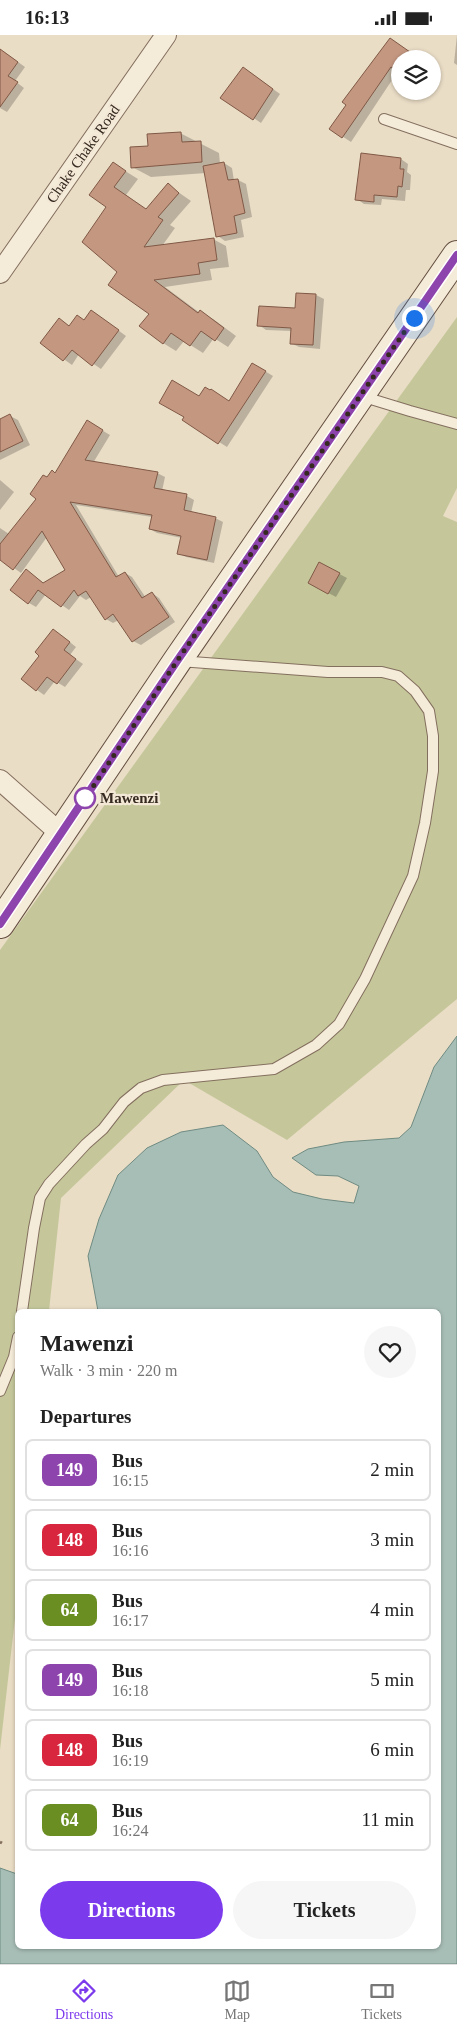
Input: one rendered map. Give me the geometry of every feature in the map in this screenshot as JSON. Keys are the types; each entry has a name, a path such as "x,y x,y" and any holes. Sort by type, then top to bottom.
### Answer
{"street":[{"name":"Chake Chake Road","path":"0,273 166,35"},
{"path":"0,924 177,661 457,255"},
{"path":"0,780 61,834"}],"lane":[{"path":"384,119 457,144"},
{"path":"360,395 457,424"},
{"path":"22,1309 40,1199 49,1184 86,1144 103,1129 124,1102 141,1088 163,1080 274,1069 316,1045 339,1024 365,979 413,876 425,823 433,771 433,736 429,711 415,691 398,676 382,672 328,672 177,661"},
{"path":"0,1391 15,1352"}],"green space":[{"path":"457,317 457,488 443,516 457,522 457,999 287,1140 184,1080 61,1198 49,1309 15,1309 15,1618 0,1750 0,950"}],"water":[{"path":"457,1036 457,1964 0,1964 0,1868 15,1873 15,1949 441,1949 441,1309 98,1309 88,1256 99,1219 118,1175 147,1148 181,1132 223,1125 257,1151 273,1177 293,1192 322,1199 354,1203 359,1186 338,1176 316,1175 292,1158 308,1149 344,1142 399,1138 411,1127 434,1067"}],"building":[{"path":"390,38 407,50 391,50 391,67 342,138 329,129 346,105 342,102"},
{"path":"0,49 18,62 8,76 18,82 0,107"},
{"path":"243,67 273,89 253,120 220,98"},
{"path":"181,132 182,142 201,141 202,162 131,168 130,147 148,146 147,134"},
{"path":"361,153 401,158 400,169 404,169 402,187 398,186 397,197 374,195 374,202 355,200"},
{"path":"113,162 126,171 114,187 146,209 168,183 179,193 158,217 163,220 144,247 214,238 217,260 198,263 200,274 154,280 198,313 200,310 224,328 215,341 201,331 190,346 171,333 163,344 139,326 149,314 108,285 117,272 82,242 106,207 89,195"},
{"path":"224,162 228,180 238,179 245,213 234,216 237,233 216,237 203,166"},
{"path":"296,293 316,294 313,345 290,344 291,328 257,326 259,306 295,308"},
{"path":"91,310 119,330 92,366 72,350 63,361 40,343 59,318 69,326 77,315 84,320"},
{"path":"252,363 266,371 218,444 182,420 184,417 159,403 172,380 199,396 205,387 229,401"},
{"path":"10,414 23,441 0,452 0,419"},
{"path":"87,420 103,430 85,460 158,472 154,488 187,494 184,510 216,517 207,560 177,554 181,536 149,529 152,515 70,502 116,577 125,572 142,598 152,592 169,617 132,642 113,614 105,620 86,591 78,596 74,590 61,607 38,590 28,604 10,590 26,569 43,583 65,570 42,531 13,570 0,560 0,544 36,499 30,494 43,475 47,477 52,470 55,473"},
{"path":"319,562 340,573 328,594 308,583"},
{"path":"53,629 70,642 64,650 76,659 57,684 47,677 36,691 21,679 39,656 35,652"}],"bus line":[{"name":"149","path":"0,924 177,661 457,255"}],"place":[{"name":"Mawenzi","path":"85,798"}],"route":[{"path":"85,798 82,803 177,661 414,318"}]}
